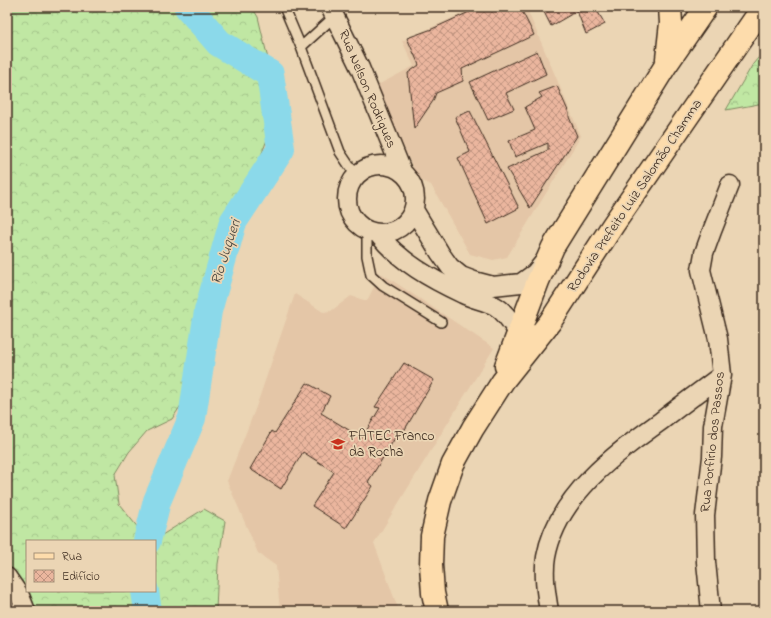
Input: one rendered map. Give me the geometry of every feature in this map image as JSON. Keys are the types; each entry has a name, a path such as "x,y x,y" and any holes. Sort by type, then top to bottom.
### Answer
{"main road":[{"path":"666,65 671,23 670,7"},
{"name":"Rodovia Prefeito Luiz Salomão Chamma","path":"503,381 506,366 538,281 553,247 666,65 706,7"},
{"name":"Rodovia Prefeito Luiz Salomão Chamma","path":"437,611 433,593 431,565 432,536 440,501 453,464 473,428 503,381 550,322 613,225 763,7"}],"street":[{"name":"Rua Nelson Rodrigues","path":"332,12 360,68 402,171"},
{"path":"372,231 389,232 399,228 408,220 414,210 416,199 414,186 407,175 398,168 387,165 375,165 365,169 356,176 350,186 347,196 348,206 352,216 358,224 372,231 398,256 424,274 465,295 495,306 510,320 519,334"},
{"name":"Rua Porfírio dos Passos","path":"711,611 706,562 705,515 712,457 713,426 722,375 718,339 701,270 704,253 709,238 730,185"},
{"path":"414,210 450,267 461,276 482,284 493,286 521,283 535,273 549,257"},
{"path":"549,611 545,585 546,557 556,527 569,504 600,469 637,438 722,375"},
{"path":"7,577 20,596 25,609"}],"lane":[{"path":"284,7 340,152 356,176"},
{"path":"301,48 332,12"},
{"path":"372,231 367,256 371,275 384,286 441,322"},
{"path":"7,610 25,609"}],"shaded area":[{"path":"476,7 526,7 581,136 507,257 493,260 470,254 431,185 418,179 376,86 414,66 402,41"},
{"name":"FATEC Franco da Rocha","path":"381,273 494,348 374,543 399,611 280,611 276,566 258,553 227,481 256,407 295,294 323,312 331,311 351,296 367,301"}],"green space":[{"path":"7,7 252,7 258,17 268,59 271,129 256,169 223,218 209,267 185,399 172,419 147,431 129,452 115,475 119,504 139,529 162,535 204,509 225,521 218,564 216,611 7,611"},
{"path":"764,51 764,103 726,110 753,64"}],"building":[{"path":"480,7 520,7 534,35 462,69 463,81 436,93 433,101 414,129 408,73 419,65 407,38 432,29"},
{"path":"595,7 605,24 586,34 577,11 551,26 542,8"},
{"path":"537,51 546,74 506,93 514,109 488,120 470,82"},
{"path":"557,86 577,136 530,208 507,169 548,150 548,143 515,157 509,141 535,130 525,107 542,97 539,93"},
{"path":"470,111 519,208 488,224 458,158 470,152 455,117"},
{"path":"404,363 434,380 404,431 400,430 368,482 373,486 346,528 312,506 334,472 303,452 281,489 250,469 272,431 275,433 307,383 330,396 321,413 362,438 380,408 375,407"}],"waterway":[{"name":"Rio Juqueri","path":"147,540 157,501 192,418 208,311 233,222 281,149 270,74 219,43 188,7"},
{"name":"Rio Juqueri","path":"145,592 148,611"}],"place":[{"name":"FATEC Franco da Rocha","path":"338,444"}]}
